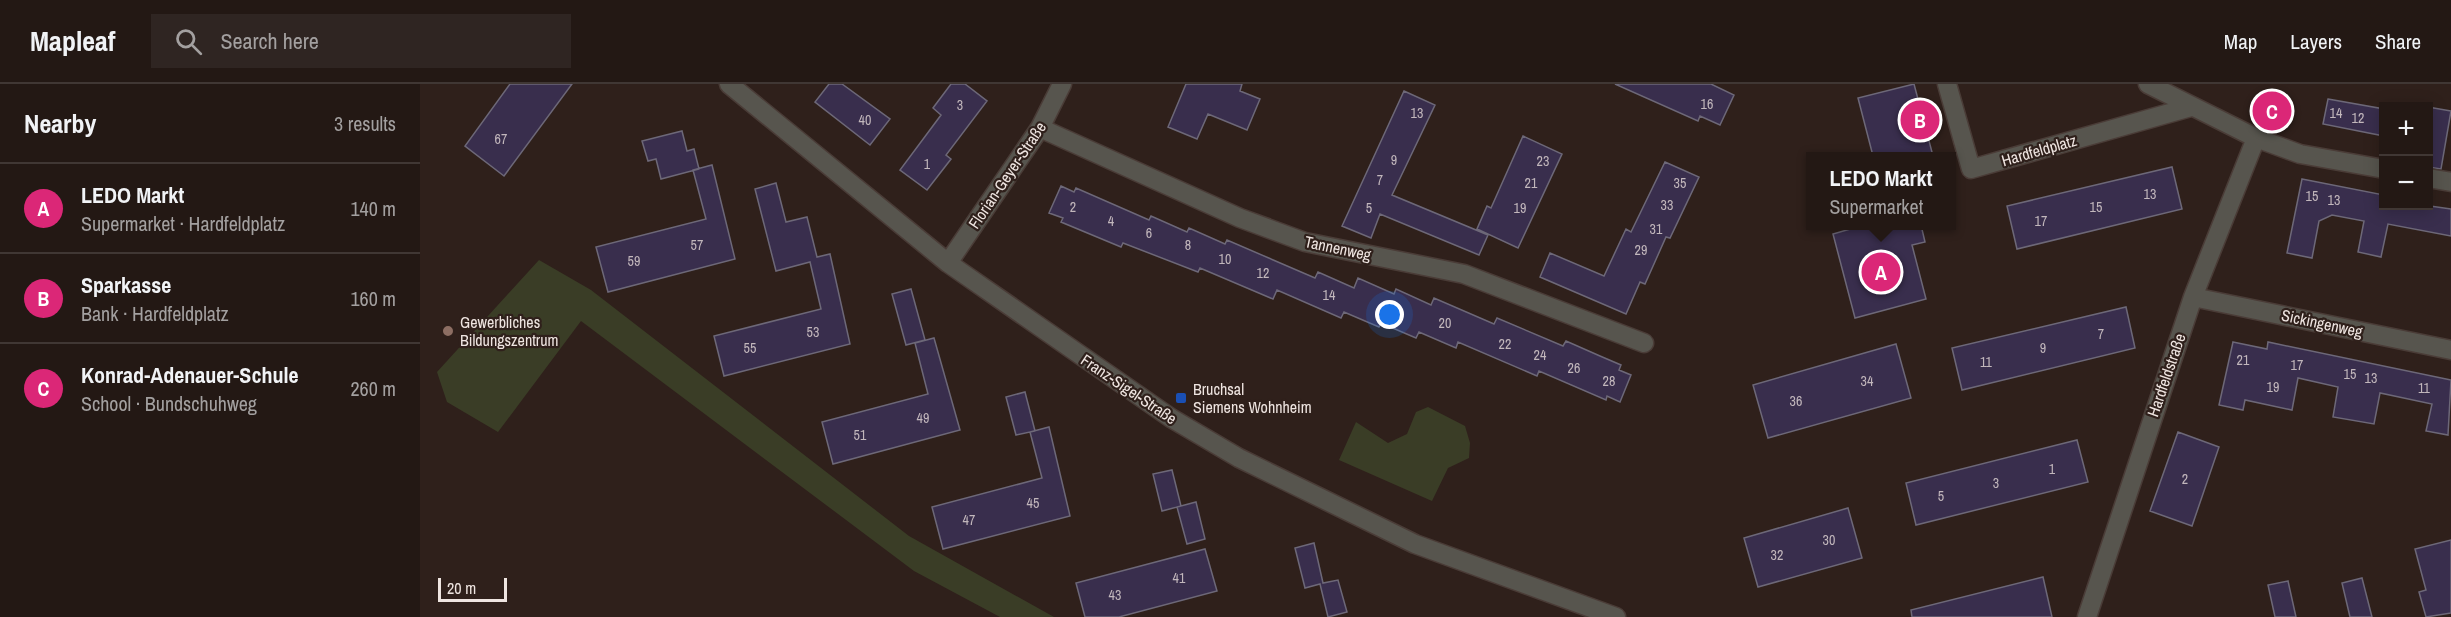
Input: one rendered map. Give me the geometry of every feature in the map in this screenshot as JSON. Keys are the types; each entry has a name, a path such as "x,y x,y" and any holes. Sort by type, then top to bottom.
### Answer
{"street":[{"name":"Franz-Sigel-Straße","path":"729,84 948,263 1171,418 1239,458 1415,544 1581,612 1616,617"},
{"name":"Florian-Geyer-Straße","path":"948,263 1040,128 1062,84"},
{"name":"Hardfeldplatz","path":"1947,84 1971,169 2191,107"},
{"path":"2148,84 2256,138 2300,154 2379,169"},
{"name":"Tannenweg","path":"1040,128 1240,218 1305,242 1464,274 1644,343"},
{"name":"Hardfeldstraße","path":"2087,617 2193,297 2256,138"},
{"path":"2433,179 2451,182"},
{"name":"Sickingenweg","path":"2193,297 2451,350"}],"green space":[{"path":"539,260 591,290 909,536 1054,617 1000,617 914,571 581,321 498,432 447,402 437,372"},
{"path":"1428,407 1465,426 1470,443 1469,458 1448,468 1432,501 1339,460 1356,422 1388,443 1407,434 1416,412"}],"building":[{"path":"510,84 572,84 504,176 465,146"},
{"path":"829,84 842,84 890,119 870,145 815,102"},
{"path":"951,84 965,84 987,101 946,155 951,159 927,190 900,170 941,115 933,108"},
{"path":"1186,84 1242,84 1240,91 1260,99 1247,130 1208,114 1197,139 1168,127"},
{"path":"1615,84 1711,84 1734,95 1720,125 1700,116 1698,121"},
{"path":"1914,84 1932,152 1872,152 1858,98"},
{"path":"1404,91 1435,105 1392,195 1488,235 1479,255 1380,214 1371,238 1342,226"},
{"path":"2328,99 2379,108 2379,135 2323,124"},
{"path":"2433,108 2451,111 2441,169 2433,168"},
{"path":"682,131 687,151 694,149 699,169 661,179 656,159 648,161 642,141"},
{"path":"1523,136 1562,154 1518,248 1477,229 1487,206 1491,208"},
{"path":"1665,162 1699,177 1670,238 1666,237 1645,284 1640,282 1626,314 1540,277 1550,253 1604,276 1626,229 1631,232"},
{"path":"712,165 735,259 608,292 596,247 706,219 693,170"},
{"path":"2172,167 2182,209 2017,249 2007,206"},
{"path":"2302,179 2379,194 2379,210 2433,210 2433,206 2451,209 2451,236 2388,224 2381,257 2358,252 2364,221 2332,215 2319,221 2312,258 2287,253"},
{"path":"776,183 786,222 807,217 817,257 830,254 850,344 724,376 714,336 821,309 810,262 776,271 755,189"},
{"path":"1061,186 1074,192 1076,188 1149,220 1151,216 1187,232 1189,228 1225,244 1227,240 1315,278 1318,272 1354,288 1358,278 1394,294 1396,289 1431,305 1434,298 1494,324 1497,318 1563,346 1566,341 1621,365 1619,370 1631,375 1620,402 1607,396 1606,400 1539,371 1537,376 1458,342 1456,348 1419,332 1416,338 1381,323 1379,327 1344,312 1341,318 1277,290 1273,299 1200,268 1198,272 1123,243 1121,247 1061,222 1063,218 1049,213"},
{"path":"1847,230 1922,230 1925,242 1912,245 1926,299 1855,318 1833,234"},
{"path":"911,289 925,340 906,345 892,294"},
{"path":"2126,307 2135,348 1962,390 1952,348"},
{"path":"934,338 960,430 833,464 822,422 928,394 915,343"},
{"path":"2233,342 2267,349 2268,342 2451,380 2448,435 2426,431 2432,404 2380,393 2374,424 2333,417 2338,387 2298,378 2292,410 2245,400 2243,410 2219,405"},
{"path":"1896,344 1911,398 1768,438 1753,385"},
{"path":"1025,392 1035,431 1016,435 1006,397"},
{"path":"1049,427 1070,516 943,549 932,507 1042,478 1030,432"},
{"path":"2178,432 2219,447 2192,526 2150,511"},
{"path":"2077,440 2088,482 1916,525 1906,483"},
{"path":"1172,470 1181,506 1162,511 1153,474"},
{"path":"1196,502 1205,539 1187,544 1177,507"},
{"path":"1848,508 1862,558 1758,587 1744,538"},
{"path":"2451,540 2451,613 2426,617 2419,592 2426,590 2415,549"},
{"path":"1314,543 1323,583 1338,580 1347,612 1328,617 1320,584 1305,588 1295,548"},
{"path":"1205,549 1217,591 1119,617 1085,617 1076,583"},
{"path":"2043,577 2052,617 1912,617 1911,610"},
{"path":"2362,578 2372,617 2350,617 2342,583"},
{"path":"2288,581 2296,617 2275,617 2268,585"}],"place":[{"name":"Konrad-Adenauer-Schule","path":"2272,111"},
{"name":"Sparkasse","path":"1920,120"},
{"name":"LEDO Markt","path":"1881,272"},
{"name":"Gewerbliches Bildungszentrum","path":"448,331"},
{"name":"Bruchsal Siemens Wohnheim","path":"1181,398"}]}
